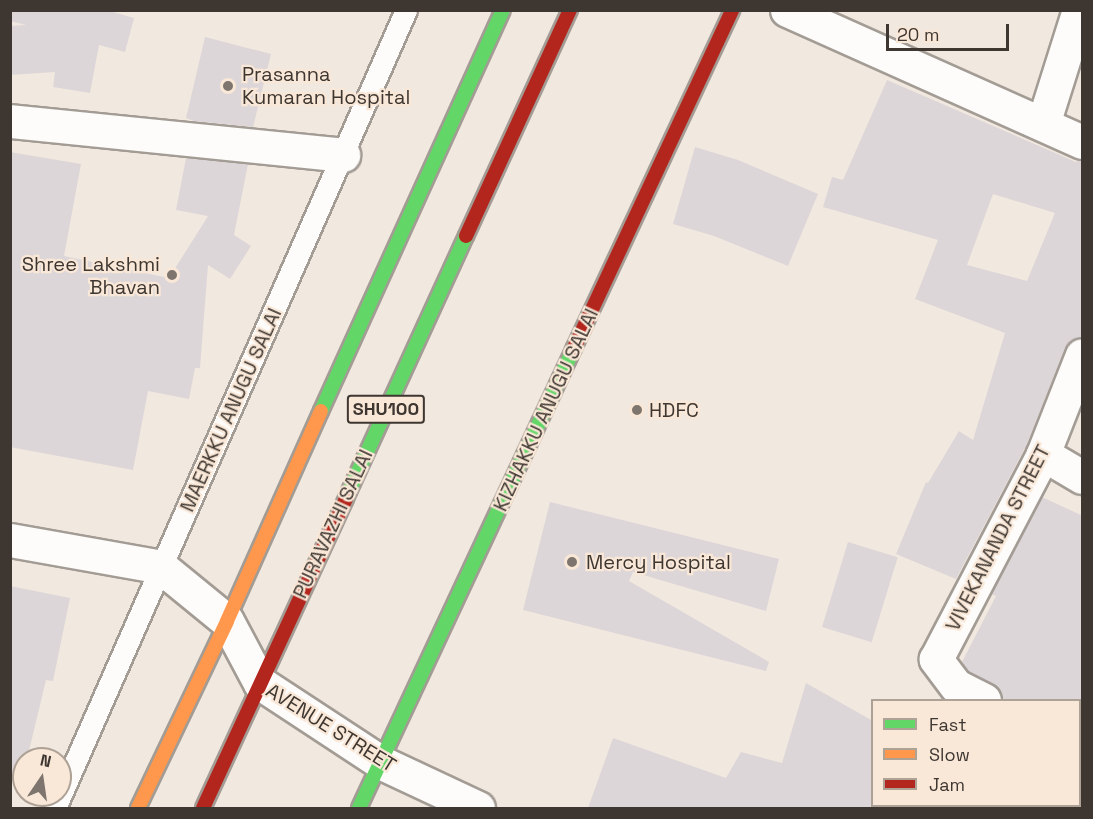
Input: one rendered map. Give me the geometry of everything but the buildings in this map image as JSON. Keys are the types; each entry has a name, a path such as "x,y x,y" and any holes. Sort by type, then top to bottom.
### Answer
{"main road":[{"name":"SHU100","path":"138,808 227,621 437,151 503,10"},
{"name":"PURAVAZHI SALAI","path":"203,808 570,10"},
{"name":"KIZHAKKU ANUGU SALAI","path":"359,808 732,10"}],"street":[{"path":"787,10 1083,142"},
{"path":"1043,124 1079,10"},
{"path":"10,121 343,155"},
{"name":"VIVEKANANDA STREET","path":"982,699 956,686 936,659 1043,454 1083,355"},
{"path":"1043,454 1083,477"},
{"path":"10,540 161,567"},
{"name":"AVENUE STREET","path":"161,567 227,621 260,682 382,763 478,808"}],"lane":[{"name":"MAERKKU ANUGU SALAI","path":"55,808 406,10"}],"traffic: fast":[{"path":"321,411 503,10"},
{"path":"346,498 466,236"},
{"path":"359,808 574,348"}],"traffic: slow":[{"path":"138,808 227,621 321,411"}],"traffic: jam":[{"path":"466,236 570,10"},
{"path":"574,348 732,10"},
{"path":"203,808 346,498"}],"place":[{"name":"Prasanna Kumaran Hospital","path":"228,86"},
{"name":"Shree Lakshmi Bhavan","path":"172,275"},
{"name":"HDFC","path":"637,410"},
{"name":"Mercy Hospital","path":"572,562"}]}
